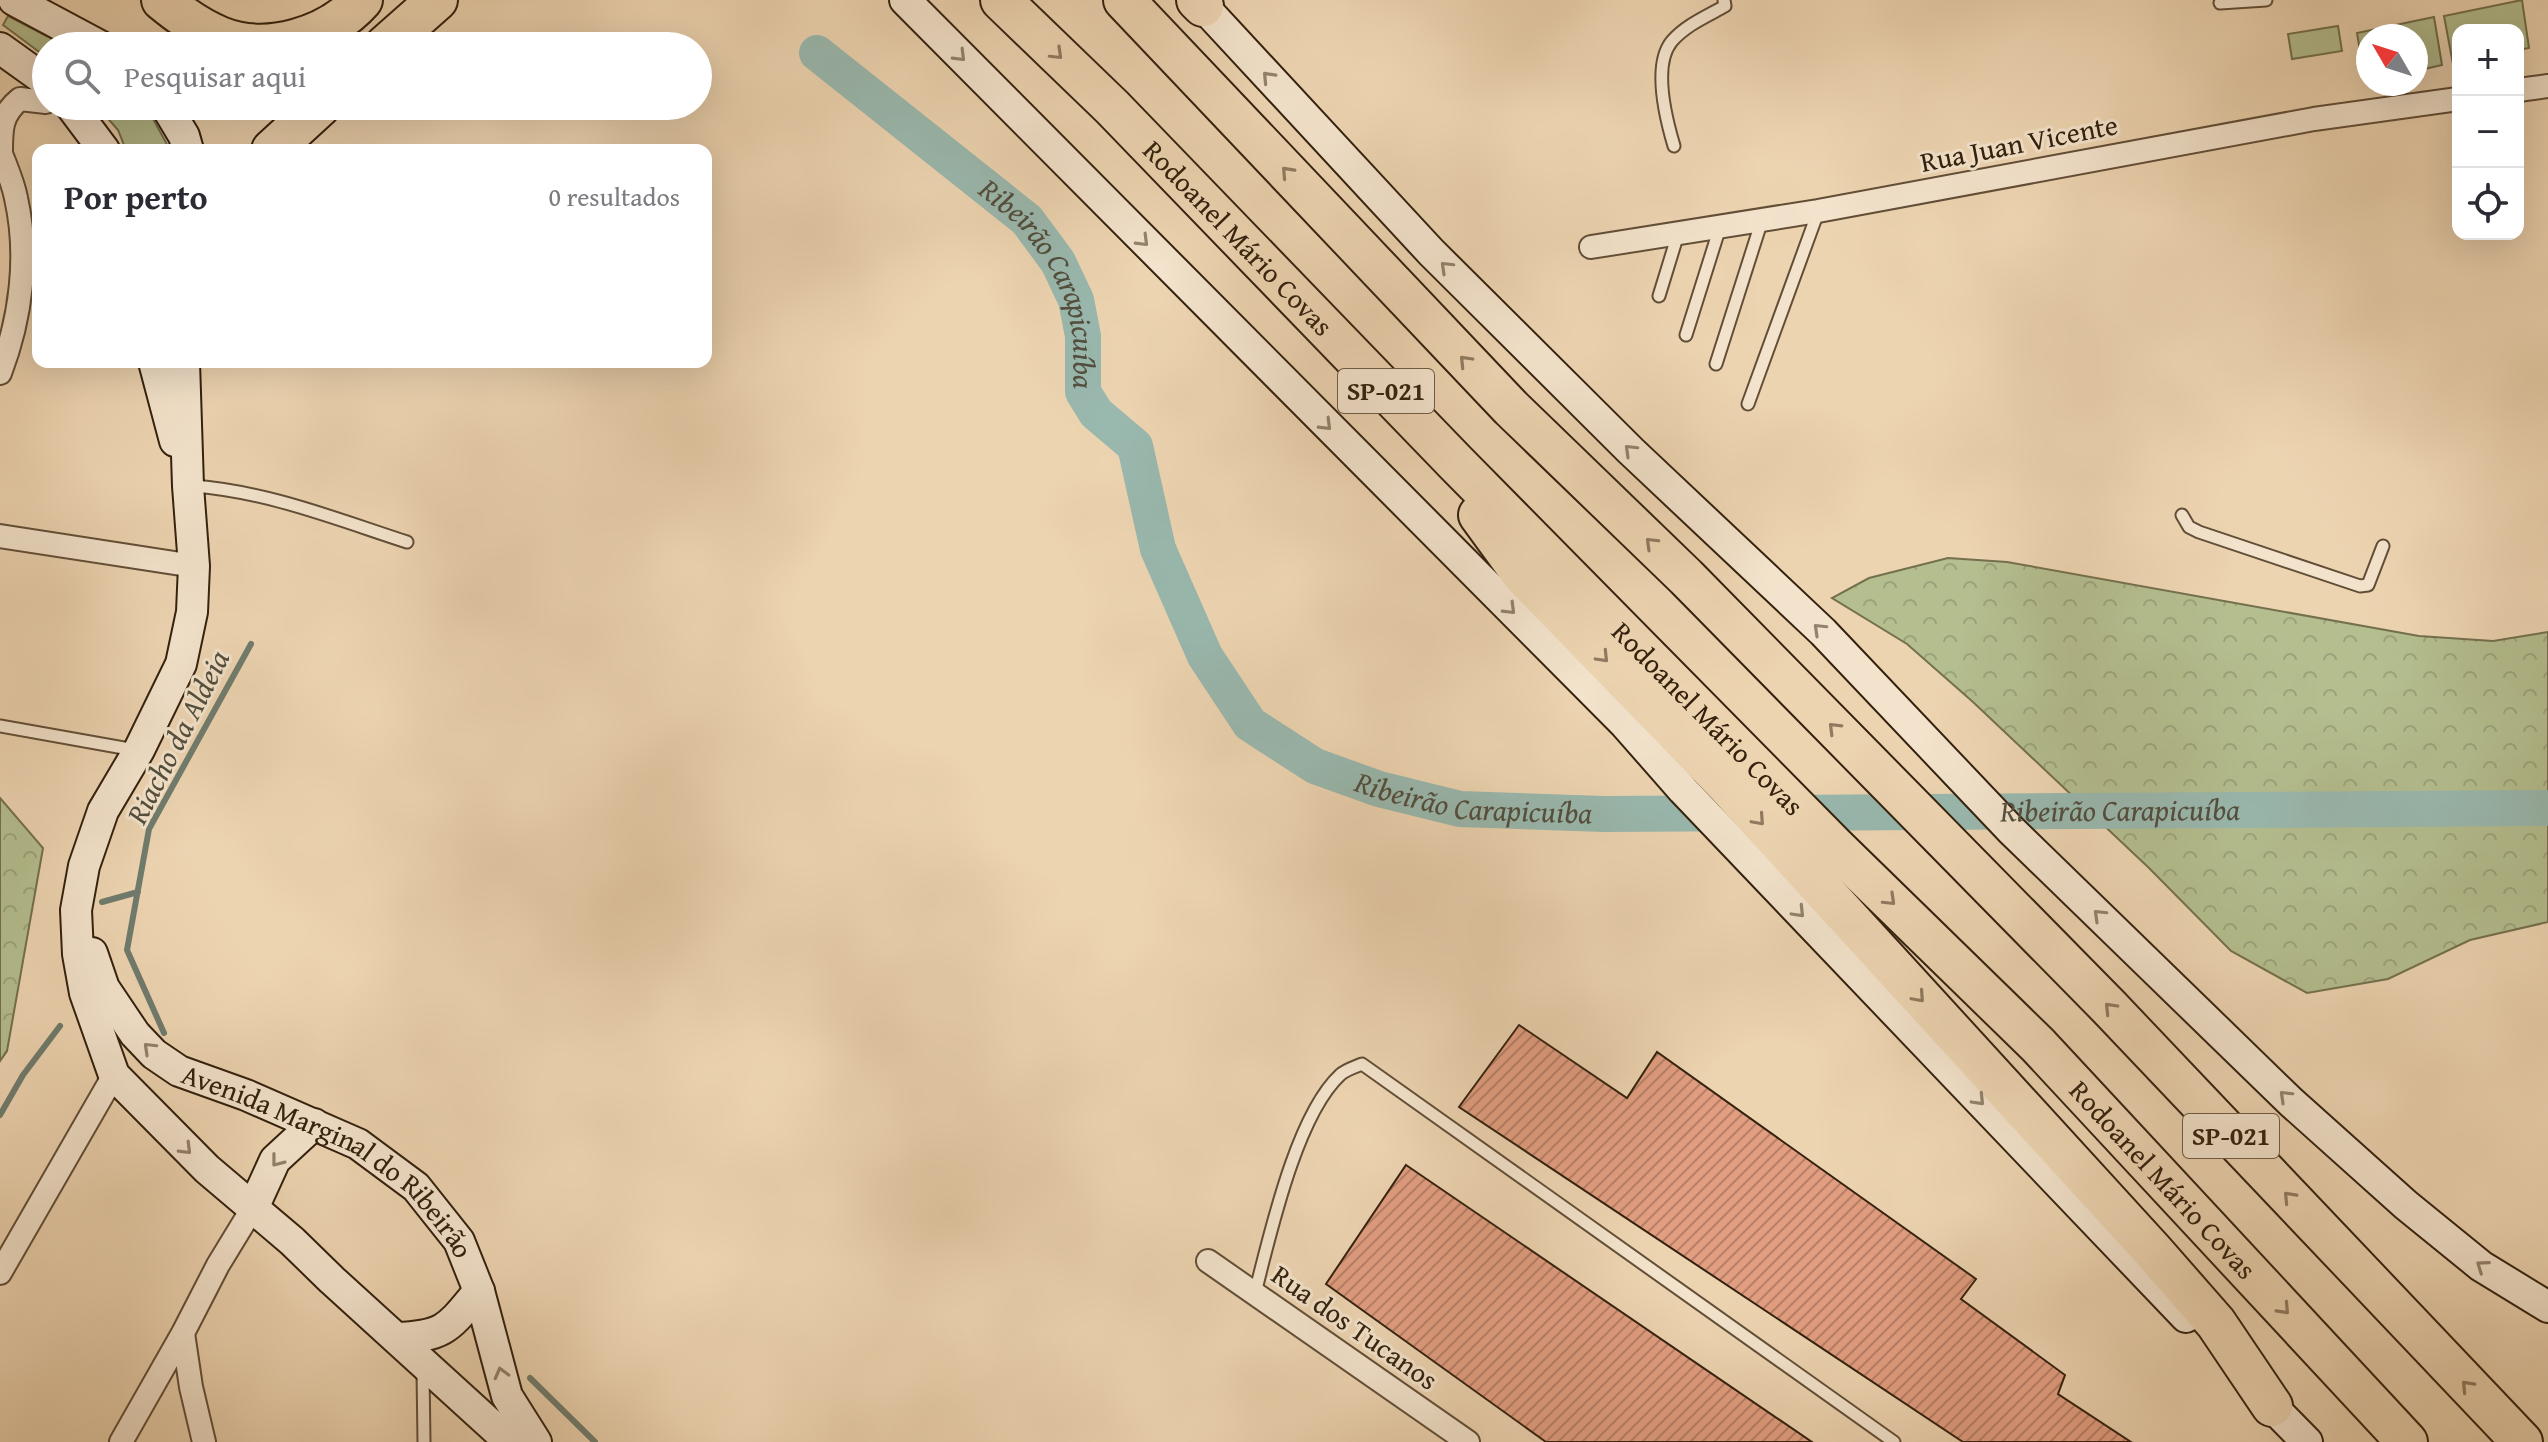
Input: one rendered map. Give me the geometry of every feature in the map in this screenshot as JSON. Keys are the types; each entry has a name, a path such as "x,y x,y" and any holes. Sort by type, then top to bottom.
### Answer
{"highway":[{"path":"162,0 185,20 210,32"},
{"path":"319,32 351,13 362,0"},
{"path":"361,32 385,0"},
{"path":"401,32 437,0"},
{"name":"Rodoanel Mário Covas","path":"1001,0 1112,107 1456,463 1834,846 2038,1045 2407,1442"},
{"name":"SP-021","path":"1124,0 1511,408 1686,577 2109,1007 2522,1442"},
{"path":"276,144 294,120"},
{"path":"278,144 304,120"},
{"path":"1456,463 1479,514 1522,574 1726,784 2216,1323 2272,1406"}],"main road":[{"path":"14,0 74,32"},
{"path":"905,0 1625,724 1683,790 2307,1442"},
{"path":"1200,2 1431,252 1631,451 1823,632 2011,830 2291,1102 2406,1205 2481,1266 2548,1307"},
{"path":"0,48 32,71"},
{"path":"77,120 99,144"},
{"path":"174,120 186,144"},
{"name":"Avenida Marginal do Ribeirão","path":"156,368 188,486"},
{"name":"Avenida Marginal do Ribeirão","path":"184,368 194,566 192,612 181,664 139,750 103,811 84,866 76,910 78,954 85,993 114,1075 207,1169 254,1206 510,1442"},
{"name":"Avenida Marginal do Ribeirão","path":"76,910 104,988 135,1034 154,1054 179,1071 246,1095 358,1144 416,1187 459,1241 479,1291 507,1396 536,1442"},
{"path":"254,1206 275,1160 314,1124"},
{"path":"397,1338 419,1337 448,1328 479,1291"}],"street":[{"path":"2524,89 2548,86"},
{"path":"0,373 18,316 23,241 16,195 0,153 0,125 10,107 20,99 32,101"},
{"name":"Rua Juan Vicente","path":"1591,247 1818,211 2314,119 2452,100"},
{"path":"0,536 194,566"},
{"path":"0,1273 114,1075"},
{"path":"121,1442 254,1206"},
{"name":"Rua dos Tucanos","path":"1208,1261 1468,1442"},
{"path":"183,1333 204,1442"}],"lane":[{"path":"1674,146 1663,101 1663,62 1671,42 1698,20 1725,6 1724,0"},
{"path":"2220,3 2266,0"},
{"path":"1748,404 1818,211"},
{"path":"1716,364 1762,220"},
{"path":"1686,335 1720,227"},
{"path":"1659,296 1678,234"},
{"path":"188,486 227,488 296,505 407,542"},
{"path":"2182,515 2189,527 2199,532 2360,586 2368,585 2372,579 2383,546"},
{"path":"0,726 139,750"},
{"path":"1255,1293 1277,1209 1297,1150 1319,1103 1340,1074 1362,1064 1894,1442"},
{"path":"423,1362 424,1442"}],"green space":[{"path":"2522,0 2529,48 2524,49 2524,24 2452,24 2452,59 2444,16"},
{"path":"8,16 39,32 32,32 32,47 3,25"},
{"path":"2434,17 2442,65 2428,68 2428,24 2400,24"},
{"path":"2338,26 2342,51 2292,59 2288,34"},
{"path":"109,120 154,120 167,144 124,144"},
{"path":"1948,558 2007,562 2419,636 2493,641 2548,632 2548,922 2470,940 2388,979 2307,993 2231,951 2149,868 1973,702 1907,644 1832,598 1869,578"},
{"path":"0,798 43,848 7,1051 0,1061"}],"building":[{"path":"1519,1025 1627,1098 1657,1052 1976,1279 1961,1299 2065,1375 2058,1394 2131,1442 1963,1442 1459,1107"},
{"path":"1406,1165 1812,1442 1546,1442 1326,1284"}],"waterway":[{"name":"Ribeirão Carapicuíba","path":"817,53 1027,220 1058,262 1076,300 1083,336 1083,392 1096,413 1135,446 1158,549 1205,656 1250,724 1315,766 1379,789 1460,809 1604,814 2548,808"},
{"name":"Riacho da Aldeia","path":"164,1033 127,950 149,829 251,644"},
{"path":"102,902 138,892"},
{"path":"0,1115 23,1075 60,1026"},
{"name":"Riacho da Aldeia","path":"530,1378 595,1442"}]}
